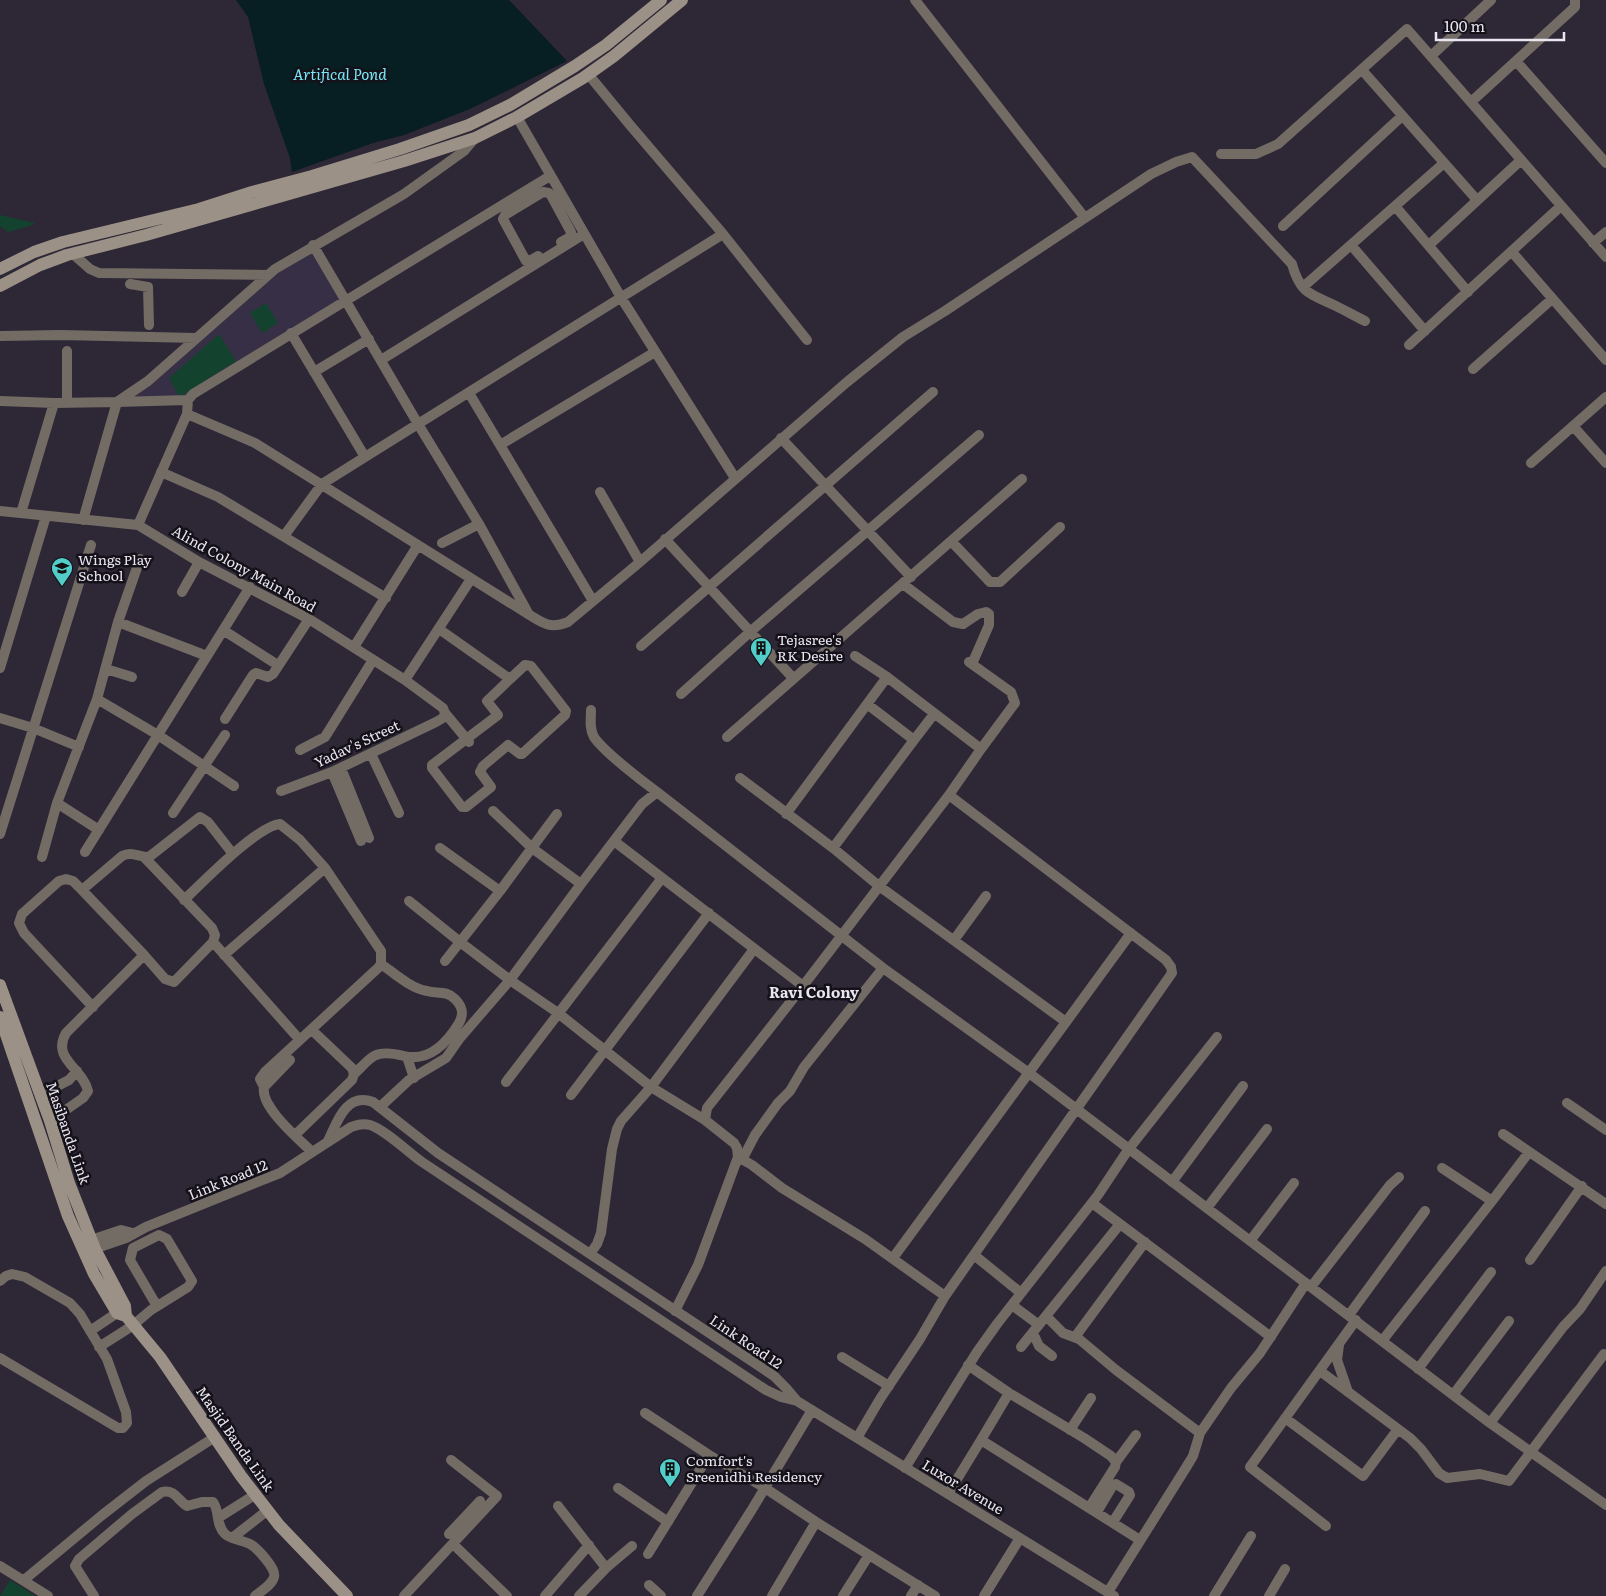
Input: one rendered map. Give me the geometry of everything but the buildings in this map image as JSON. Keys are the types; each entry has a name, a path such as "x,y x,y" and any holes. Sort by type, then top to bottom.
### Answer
{"street":[{"path":"0,270 34,252 63,242 199,209 400,149 469,125 510,105 575,66 606,45 661,0"},
{"path":"0,286 40,265 73,254 404,161 475,138 517,117 588,74 614,56 682,0"},
{"path":"914,0 1085,218"},
{"path":"1431,56 1491,0"},
{"path":"1471,102 1575,7 1575,0"},
{"path":"1222,154 1256,154 1278,144 1407,29 1606,257"},
{"path":"1516,61 1604,157"},
{"path":"1362,70 1477,200"},
{"path":"588,74 723,234 807,340"},
{"path":"1283,226 1402,116"},
{"path":"517,117 550,176 556,195 570,220 584,234 622,299 735,478"},
{"path":"469,125 475,138"},
{"path":"83,520 117,402 148,381 275,269 313,245 404,194 464,151 475,138"},
{"path":"187,414 255,444 546,625 559,625 568,622 640,562 781,438 903,337 1151,174 1176,162 1192,157 1292,264 1296,279 1312,296 1365,321"},
{"path":"1429,245 1521,160"},
{"path":"1303,287 1444,163"},
{"path":"138,525 187,414 188,400 193,394 550,176"},
{"path":"556,195 543,192 503,217 526,261 531,260 570,236 570,220"},
{"path":"1395,206 1468,292"},
{"path":"1409,345 1562,206"},
{"path":"1593,243 1606,232"},
{"path":"380,360 584,234"},
{"path":"284,536 322,484 622,299 723,234"},
{"path":"313,245 479,524 528,614"},
{"path":"1351,245 1425,331"},
{"path":"1512,252 1606,360"},
{"path":"73,254 90,269 99,273 268,275"},
{"path":"135,273 132,284 148,287"},
{"path":"148,273 149,325"},
{"path":"1473,369 1552,299"},
{"path":"291,333 365,457"},
{"path":"0,336 61,335 196,338"},
{"path":"314,372 369,339"},
{"path":"67,351 67,403"},
{"path":"500,445 655,352"},
{"path":"641,646 932,392"},
{"path":"469,393 593,601"},
{"path":"1531,463 1606,397"},
{"path":"0,401 67,403 188,400"},
{"path":"21,513 54,403"},
{"path":"1573,426 1606,463"},
{"path":"681,694 979,434"},
{"path":"781,438 911,577"},
{"path":"162,472 218,496 386,598"},
{"path":"727,737 1022,479"},
{"path":"600,492 640,562"},
{"name":"Alind Colony Main Road","path":"0,511 138,525 199,562 250,587 309,620 405,680 443,708 444,715 468,740"},
{"path":"0,668 46,516"},
{"path":"442,543 479,524"},
{"path":"951,541 990,582 1000,582 1060,527"},
{"path":"666,539 793,678"},
{"path":"0,834 91,545"},
{"path":"354,647 418,545"},
{"path":"42,857 57,803 97,699 118,622 140,559"},
{"path":"182,592 199,562"},
{"path":"405,680 471,579"},
{"path":"705,1120 707,1108 842,936 949,795 980,749 1015,703 1011,692 970,663 989,625 989,614 981,612 964,624 959,624 942,614 903,584"},
{"path":"85,852 250,587"},
{"path":"225,719 253,675 256,673 270,677 309,620"},
{"path":"118,622 207,656"},
{"path":"438,628 510,678"},
{"path":"222,630 273,662"},
{"path":"854,656 887,677 980,749"},
{"path":"300,750 325,737 373,660"},
{"path":"524,665 531,666 566,711 565,715 522,754 508,745 483,766 480,772 491,787 466,807 462,807 432,768 435,762 468,740 498,715 487,701 510,678 524,665"},
{"path":"106,669 132,678"},
{"path":"786,814 887,677"},
{"path":"97,699 158,735 234,786"},
{"path":"867,704 914,740"},
{"path":"591,710 590,727 595,737 606,750 657,792 883,968 1029,1073 1490,1423 1606,1505"},
{"path":"833,848 934,714"},
{"name":"Yadav's Street","path":"281,791 337,770 436,722 444,715"},
{"path":"0,718 33,728 79,747"},
{"path":"174,813 225,735"},
{"path":"371,754 399,813"},
{"path":"337,770 365,839"},
{"path":"740,778 833,848 879,886 1066,1022"},
{"path":"380,1107 400,1088 446,1058 460,1038 510,980 642,804 657,792"},
{"path":"857,1438 920,1340 945,1296 1172,974 1171,967 1166,960 949,795"},
{"path":"57,803 99,830"},
{"path":"493,811 532,848 581,884"},
{"path":"446,961 557,814"},
{"path":"82,890 122,856 133,854 149,857 200,817 208,822 233,854"},
{"path":"184,900 233,854 264,831 280,824 300,840 325,868 381,951 381,964 262,1075 261,1082 268,1105 312,1152"},
{"path":"614,841 803,986"},
{"path":"440,848 500,890"},
{"path":"93,1007 24,933 20,922 22,914 59,881 66,878 73,881 144,954 165,979 174,982 213,942 215,935 212,928 144,857"},
{"path":"224,955 325,868"},
{"path":"506,1082 662,878"},
{"path":"954,940 986,896"},
{"path":"409,901 510,980 558,1013 651,1087 705,1120 734,1143 740,1158 782,1188 893,1258 945,1296"},
{"path":"571,1095 709,914"},
{"path":"893,1258 1131,933"},
{"path":"213,942 299,1039"},
{"path":"590,1254 598,1244 601,1233 612,1149 617,1129 651,1087 754,949"},
{"path":"50,1120 83,1098 88,1091 86,1082 62,1053 62,1040 66,1033 144,954"},
{"path":"295,1135 375,1055 388,1053 420,1058 436,1051 454,1032 461,1019 463,1012 461,1006 454,998 446,993 421,990 381,964"},
{"path":"675,1311 698,1265 740,1158 778,1103 790,1091 804,1067 883,968"},
{"name":"Masibanda Link","path":"0,985 50,1120 68,1183 90,1247 115,1288"},
{"path":"0,1017 56,1186 90,1247 125,1318"},
{"path":"312,1030 352,1068 354,1074"},
{"path":"905,1468 968,1365 1012,1304 1092,1203 1128,1150 1217,1037"},
{"path":"424,1056 427,1070"},
{"path":"407,1057 414,1078"},
{"path":"264,1087 290,1060"},
{"path":"40,1095 69,1080 77,1072"},
{"path":"1172,1182 1244,1086"},
{"name":"Link Road 12","path":"328,1142 339,1117 346,1107 355,1101 364,1099 380,1107 438,1153 774,1376 797,1401"},
{"path":"1567,1103 1606,1130"},
{"name":"Link Road 12","path":"90,1247 121,1230 133,1233 280,1173 351,1127 359,1124 371,1125 422,1162 750,1380 781,1397 797,1401"},
{"path":"1207,1208 1267,1129"},
{"path":"1503,1134 1606,1204"},
{"path":"1382,1341 1529,1152"},
{"path":"1442,1168 1492,1200"},
{"path":"1111,1594 1140,1540 1193,1456 1200,1433 1231,1388 1260,1353 1308,1285 1390,1185 1399,1177"},
{"path":"1250,1241 1294,1183"},
{"path":"1530,1260 1582,1186"},
{"path":"1092,1203 1270,1337"},
{"path":"1326,1526 1250,1467 1340,1342 1352,1317 1424,1211"},
{"path":"1022,1347 1120,1224"},
{"path":"90,1331 158,1305 188,1288 192,1281 167,1239 159,1235 133,1248 130,1260 158,1305"},
{"path":"1075,1336 1145,1242"},
{"path":"974,1255 1021,1293"},
{"path":"1490,1423 1563,1327 1580,1309 1606,1271"},
{"path":"1418,1369 1491,1272"},
{"path":"0,1281 12,1274 25,1277 70,1303 80,1314 107,1359 126,1412 127,1423 123,1428 118,1428 0,1358"},
{"name":"Masjid Banda Link","path":"115,1288 125,1306 125,1318 146,1339 160,1357 241,1476 291,1538 347,1596"},
{"path":"1012,1304 1036,1329 1039,1346 1052,1356"},
{"path":"1046,1316 1063,1333 1075,1336 1200,1433"},
{"path":"100,1347 125,1318"},
{"path":"1453,1395 1509,1321"},
{"path":"1340,1342 1338,1360 1348,1392"},
{"path":"1320,1370 1421,1449 1439,1473 1447,1478 1480,1474 1509,1481 1604,1354"},
{"path":"842,1357 889,1386"},
{"path":"968,1365 1009,1393 1111,1456 1116,1462"},
{"path":"948,1494 1009,1393"},
{"path":"1070,1430 1091,1398"},
{"name":"Luxor Avenue","path":"797,1401 1111,1594"},
{"path":"697,1596 812,1410"},
{"path":"645,1413 935,1596"},
{"path":"1286,1418 1363,1476 1398,1430"},
{"path":"1095,1509 1116,1467 1116,1462 1136,1435"},
{"path":"24,1580 101,1516 146,1482 215,1437"},
{"path":"982,1440 1114,1521 1140,1540"},
{"path":"648,1554 709,1455"},
{"path":"449,1534 482,1503 497,1496 452,1460"},
{"path":"1095,1509 1113,1485 1116,1484 1130,1492 1114,1521"},
{"path":"618,1488 668,1522"},
{"path":"94,1596 75,1566 79,1559 132,1514 162,1492 171,1491 187,1506 202,1502 212,1502 216,1506 220,1528 227,1536 249,1544 258,1551 274,1573 274,1578 268,1586 255,1596"},
{"path":"218,1518 256,1494"},
{"path":"404,1596 452,1544 482,1503"},
{"path":"558,1506 606,1568"},
{"path":"232,1538 268,1510"},
{"path":"772,1596 816,1522"},
{"path":"1214,1596 1251,1536"},
{"path":"984,1596 1020,1538"},
{"path":"452,1544 507,1596"},
{"path":"545,1596 589,1545"},
{"path":"582,1595 606,1568 632,1546"},
{"path":"843,1596 869,1555"},
{"path":"0,1566 48,1596"},
{"path":"1269,1596 1286,1569"},
{"path":"649,1585 661,1596"},
{"path":"911,1596 918,1585"}],"shaded area":[{"path":"313,245 347,300 188,400 117,402"}],"green space":[{"path":"0,215 35,223 8,232 0,226"},
{"path":"266,303 278,323 262,333 250,313"},
{"path":"219,334 236,361 179,397 169,378"},
{"path":"10,1580 35,1596 0,1596"}],"water":[{"name":"Artifical Pond","path":"236,0 509,0 567,61 470,109 404,135 373,143 292,172 290,158 264,84 248,17"}],"place":[{"name":"Wings Play School","path":"62,587"},
{"name":"Tejasree's RK Desire","path":"761,667"},
{"name":"Comfort's Sreenidhi Residency","path":"670,1488"}],"district":[{"name":"Ravi Colony","path":"814,993"}]}
